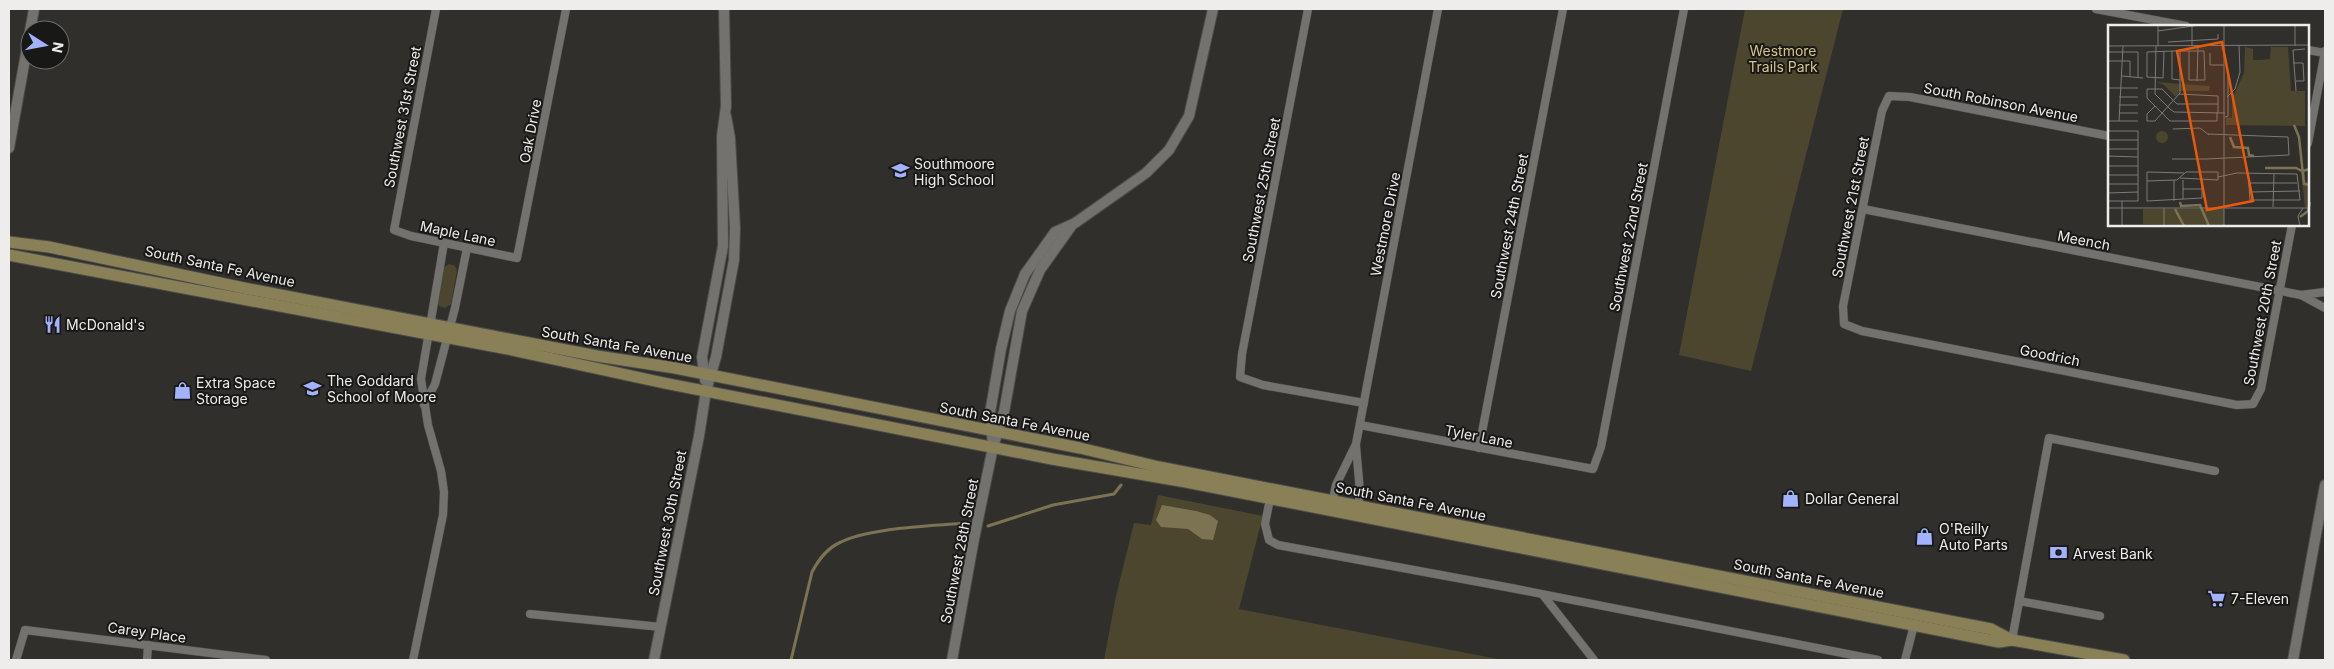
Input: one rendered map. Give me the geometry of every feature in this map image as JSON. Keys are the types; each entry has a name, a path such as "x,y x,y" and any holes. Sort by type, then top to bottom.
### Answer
{"main road":[{"name":"South Santa Fe Avenue","path":"9,242 49,247 105,258 706,391 1270,499 1331,506"},
{"name":"South Santa Fe Avenue","path":"9,255 430,329"},
{"name":"South Santa Fe Avenue","path":"448,333 707,375 1090,450 1331,506 1991,629 2012,640 2124,660"},
{"name":"South Santa Fe Avenue","path":"1358,511 1999,642 2012,640"}],"street":[{"path":"9,148 34,9"},
{"name":"Southwest 31st Street","path":"394,230 436,9"},
{"name":"Oak Drive","path":"517,258 566,9"},
{"name":"Southwest 30th Street","path":"654,660 699,436 707,375 716,357 735,245 730,138 726,116 724,9"},
{"name":"Southwest 28th Street","path":"952,660 995,432 1027,298 1040,270 1074,223 1146,174 1169,150 1181,133 1196,95 1213,9"},
{"name":"Southwest 25th Street","path":"1308,9 1242,354 1240,377 1263,385 1364,403"},
{"name":"Westmore Drive","path":"1331,506 1336,485 1356,444 1438,9"},
{"name":"Southwest 24th Street","path":"1479,448 1563,9"},
{"name":"Southwest 22nd Street","path":"1593,469 1601,447 1684,9"},
{"path":"2096,9 2181,25"},
{"path":"2309,50 2325,52 2309,138"},
{"name":"South Robinson Avenue","path":"1889,96 1910,97 2108,136"},
{"name":"Southwest 21st Street","path":"1844,324 1844,306 1882,111 1889,96"},
{"name":"Meench","path":"1863,209 2279,290 2301,295 2325,308"},
{"name":"Southwest 20th Street","path":"2253,404 2261,389 2292,226"},
{"name":"Maple Lane","path":"394,230 444,243 517,258"},
{"path":"413,660 443,515 441,471 424,405 421,379 444,243"},
{"path":"424,405 435,384 467,248"},
{"name":"Meench","path":"2301,295 2325,292"},
{"name":"Goodrich","path":"1844,324 1862,331 2237,405 2253,404"},
{"name":"Tyler Lane","path":"1360,425 1593,469"},
{"path":"2012,640 2049,438 2215,471"},
{"name":"Westmore Drive","path":"1356,444 1359,483 1358,511"},
{"path":"2293,660 2325,485"},
{"path":"1270,499 1266,532 1269,540 1278,544 1878,660"},
{"path":"1543,595 1594,660"},
{"path":"2019,601 2100,616"},
{"path":"530,614 660,628"},
{"path":"1905,660 1914,625"},
{"name":"Carey Place","path":"16,660 25,630 266,660"},
{"path":"147,660 148,645"}],"green space":[{"name":"Westmore Trails Park","path":"1745,9 1843,9 1751,371 1679,355"},
{"path":"449,264 455,266 457,270 451,304 445,308 439,306 436,301 443,268"},
{"path":"1158,495 1263,516 1239,609 1503,660 1104,660 1116,596 1134,523 1151,525"}],"shaded area":[{"path":"1162,505 1210,515 1218,521 1213,540 1202,539 1188,529 1161,527 1156,520"}],"waterway":[{"path":"988,526 1053,505 1114,494 1121,485"},
{"path":"791,660 812,572 821,558 832,547 854,537 886,530 970,523"}],"place":[{"name":"Southmoore High School","path":"900,171"},
{"name":"McDonald's","path":"52,324"},
{"name":"The Goddard School of Moore","path":"313,388"},
{"name":"Extra Space Storage","path":"182,390"},
{"name":"Dollar General","path":"1791,498"},
{"name":"O'Reilly Auto Parts","path":"1925,536"},
{"name":"Arvest Bank","path":"2059,553"},
{"name":"7-Eleven","path":"2217,598"}]}
